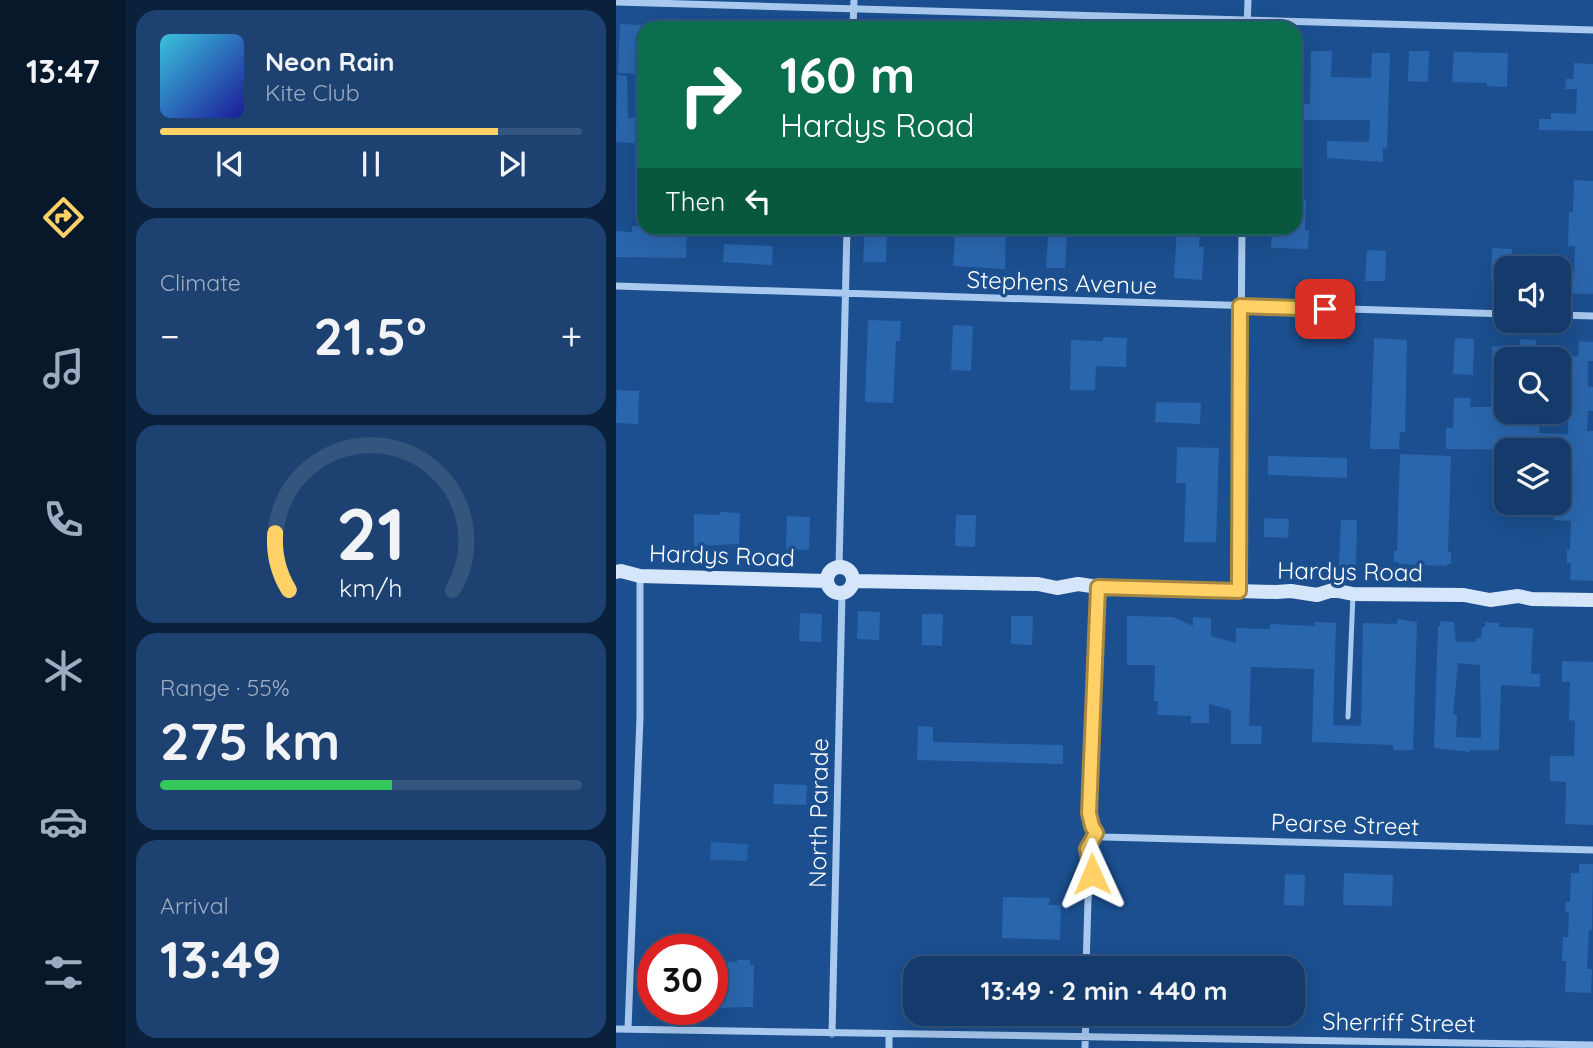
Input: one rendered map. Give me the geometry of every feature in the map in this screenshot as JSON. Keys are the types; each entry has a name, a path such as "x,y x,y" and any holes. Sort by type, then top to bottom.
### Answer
{"street":[{"path":"853,21 854,0"},
{"path":"1247,21 1248,0"},
{"path":"616,2 1163,21"},
{"path":"1302,25 1593,30"},
{"path":"839,567 847,235"},
{"path":"1239,591 1242,235"},
{"name":"Stephens Avenue","path":"616,286 1494,314"},
{"path":"1571,315 1593,316"},
{"path":"839,567 846,568 852,574 853,581 848,592 842,594 829,588 827,580 833,569 839,567"},
{"name":"Hardys Road","path":"616,572 640,576 827,580"},
{"path":"628,1029 640,717 640,576"},
{"name":"Hardys Road","path":"853,581 1038,584 1057,588 1078,584 1098,587 1239,591 1291,590 1317,595 1333,590 1353,594 1464,595 1490,600 1518,596 1532,599 1593,600"},
{"path":"1087,956 1088,900 1092,874 1087,849 1096,833 1089,813 1098,587"},
{"name":"North Parade","path":"832,1034 842,594"},
{"name":"Pearse Street","path":"1096,833 1104,837 1593,850"},
{"path":"1085,1026 1085,1048"},
{"name":"Sherriff Street","path":"616,1030 1593,1045"},
{"path":"889,1034 889,1048"}],"lane":[{"path":"1348,717 1353,594"}],"shaded area":[{"path":"711,842 748,844 747,861 710,860"}],"building":[{"path":"620,24 637,25 637,74 618,73"},
{"path":"1311,51 1332,51 1331,77 1371,78 1372,53 1390,53 1387,149 1383,148 1383,162 1327,158 1327,141 1369,142 1370,120 1302,120 1302,103 1310,104"},
{"path":"1409,51 1429,51 1428,82 1408,81"},
{"path":"1454,52 1508,53 1507,87 1487,86 1487,83 1452,82"},
{"path":"1574,63 1593,64 1593,131 1539,130 1539,119 1551,119 1551,113 1576,114 1577,89 1565,89 1566,79 1573,79"},
{"path":"617,75 627,76 628,118 637,118 637,144 616,142"},
{"path":"1574,180 1593,181 1593,294 1571,294 1575,246 1568,246 1569,212 1573,212"},
{"path":"1302,200 1306,200 1305,230 1309,230 1308,249 1271,248 1272,235 1302,235"},
{"path":"632,226 637,226 637,235 687,235 686,258 616,257 616,231 632,232"},
{"path":"865,235 887,235 886,262 863,262"},
{"path":"955,235 1006,235 1005,269 953,266"},
{"path":"1177,235 1200,235 1199,247 1204,247 1202,280 1174,278"},
{"path":"1048,236 1067,236 1065,268 1046,268"},
{"path":"724,244 773,246 772,265 723,262"},
{"path":"1492,248 1512,249 1512,256 1494,256 1494,279 1491,279"},
{"path":"1367,250 1386,251 1385,281 1365,281"},
{"path":"868,320 901,321 900,341 896,341 893,403 865,402"},
{"path":"953,325 973,326 971,371 951,370"},
{"path":"1103,337 1127,338 1126,367 1096,366 1095,390 1070,390 1071,340 1103,341"},
{"path":"1374,338 1407,340 1405,432 1400,432 1399,449 1370,449"},
{"path":"1455,338 1474,339 1473,375 1453,374"},
{"path":"1520,339 1536,340 1536,347 1520,347"},
{"path":"1579,341 1593,342 1593,361 1588,361 1588,387 1593,387 1593,411 1588,411 1587,431 1593,431 1593,581 1570,580 1571,563 1567,563 1567,549 1570,550 1571,521 1554,520 1554,515 1571,515 1571,438 1494,438 1494,449 1446,449 1446,428 1453,428 1454,398 1471,398 1470,407 1491,407 1492,346 1520,347 1494,347 1494,424 1540,424 1539,433 1568,434 1568,424 1571,424 1571,356 1578,356"},
{"path":"617,390 639,391 638,424 616,423"},
{"path":"1156,402 1201,403 1200,424 1155,422"},
{"path":"1177,447 1219,448 1216,542 1184,542 1186,483 1176,483"},
{"path":"1400,454 1451,456 1448,552 1451,552 1451,564 1447,566 1394,562 1394,551 1397,551"},
{"path":"1268,456 1347,458 1347,478 1268,475"},
{"path":"720,512 740,513 739,544 694,546 694,514 720,515"},
{"path":"956,515 976,515 975,547 955,546"},
{"path":"787,516 810,517 809,550 786,549"},
{"path":"1264,518 1289,519 1288,538 1264,537"},
{"path":"1341,520 1357,520 1356,567 1339,566"},
{"path":"858,611 880,612 879,640 857,639"},
{"path":"800,613 822,614 821,642 799,641"},
{"path":"922,614 943,614 942,646 922,645"},
{"path":"1011,616 1033,616 1032,645 1011,644"},
{"path":"1127,616 1173,617 1193,626 1193,617 1211,618 1211,636 1236,643 1236,628 1270,629 1270,624 1315,626 1315,622 1336,623 1333,725 1361,726 1363,623 1397,624 1397,619 1417,622 1413,750 1393,750 1393,745 1312,742 1314,669 1251,667 1249,726 1262,726 1261,744 1231,744 1231,710 1209,704 1209,723 1191,723 1191,716 1157,715 1158,701 1154,701 1155,665 1127,665"},
{"path":"1440,621 1454,622 1456,642 1476,642 1476,638 1481,638 1485,622 1499,623 1499,627 1533,628 1531,674 1540,674 1540,687 1501,685 1499,750 1470,752 1434,748","holes":["1458,663 1480,665 1481,738 1456,737 1457,715 1453,715"]},
{"path":"1562,661 1593,662 1593,825 1565,824 1566,782 1550,781 1550,756 1574,756 1575,721 1569,720 1570,682 1562,682"},
{"path":"918,726 933,727 933,742 1063,745 1063,764 917,760"},
{"path":"774,784 807,785 806,805 773,804"},
{"path":"1579,864 1593,864 1592,930 1589,930 1587,969 1592,969 1591,993 1565,992 1566,961 1562,961 1563,937 1568,937 1569,912 1565,912 1566,902 1570,902 1571,873 1579,873"},
{"path":"1344,873 1393,875 1392,906 1343,905"},
{"path":"1285,874 1305,875 1304,906 1284,905"},
{"path":"1003,897 1050,898 1049,905 1061,905 1060,940 1002,938"},
{"path":"750,960 750,965 754,965 753,1007 728,1008 728,962"}],"route":[{"path":"1092,874 1087,849 1096,833 1089,813 1098,587 1239,591 1240,306 1325,309"}]}
